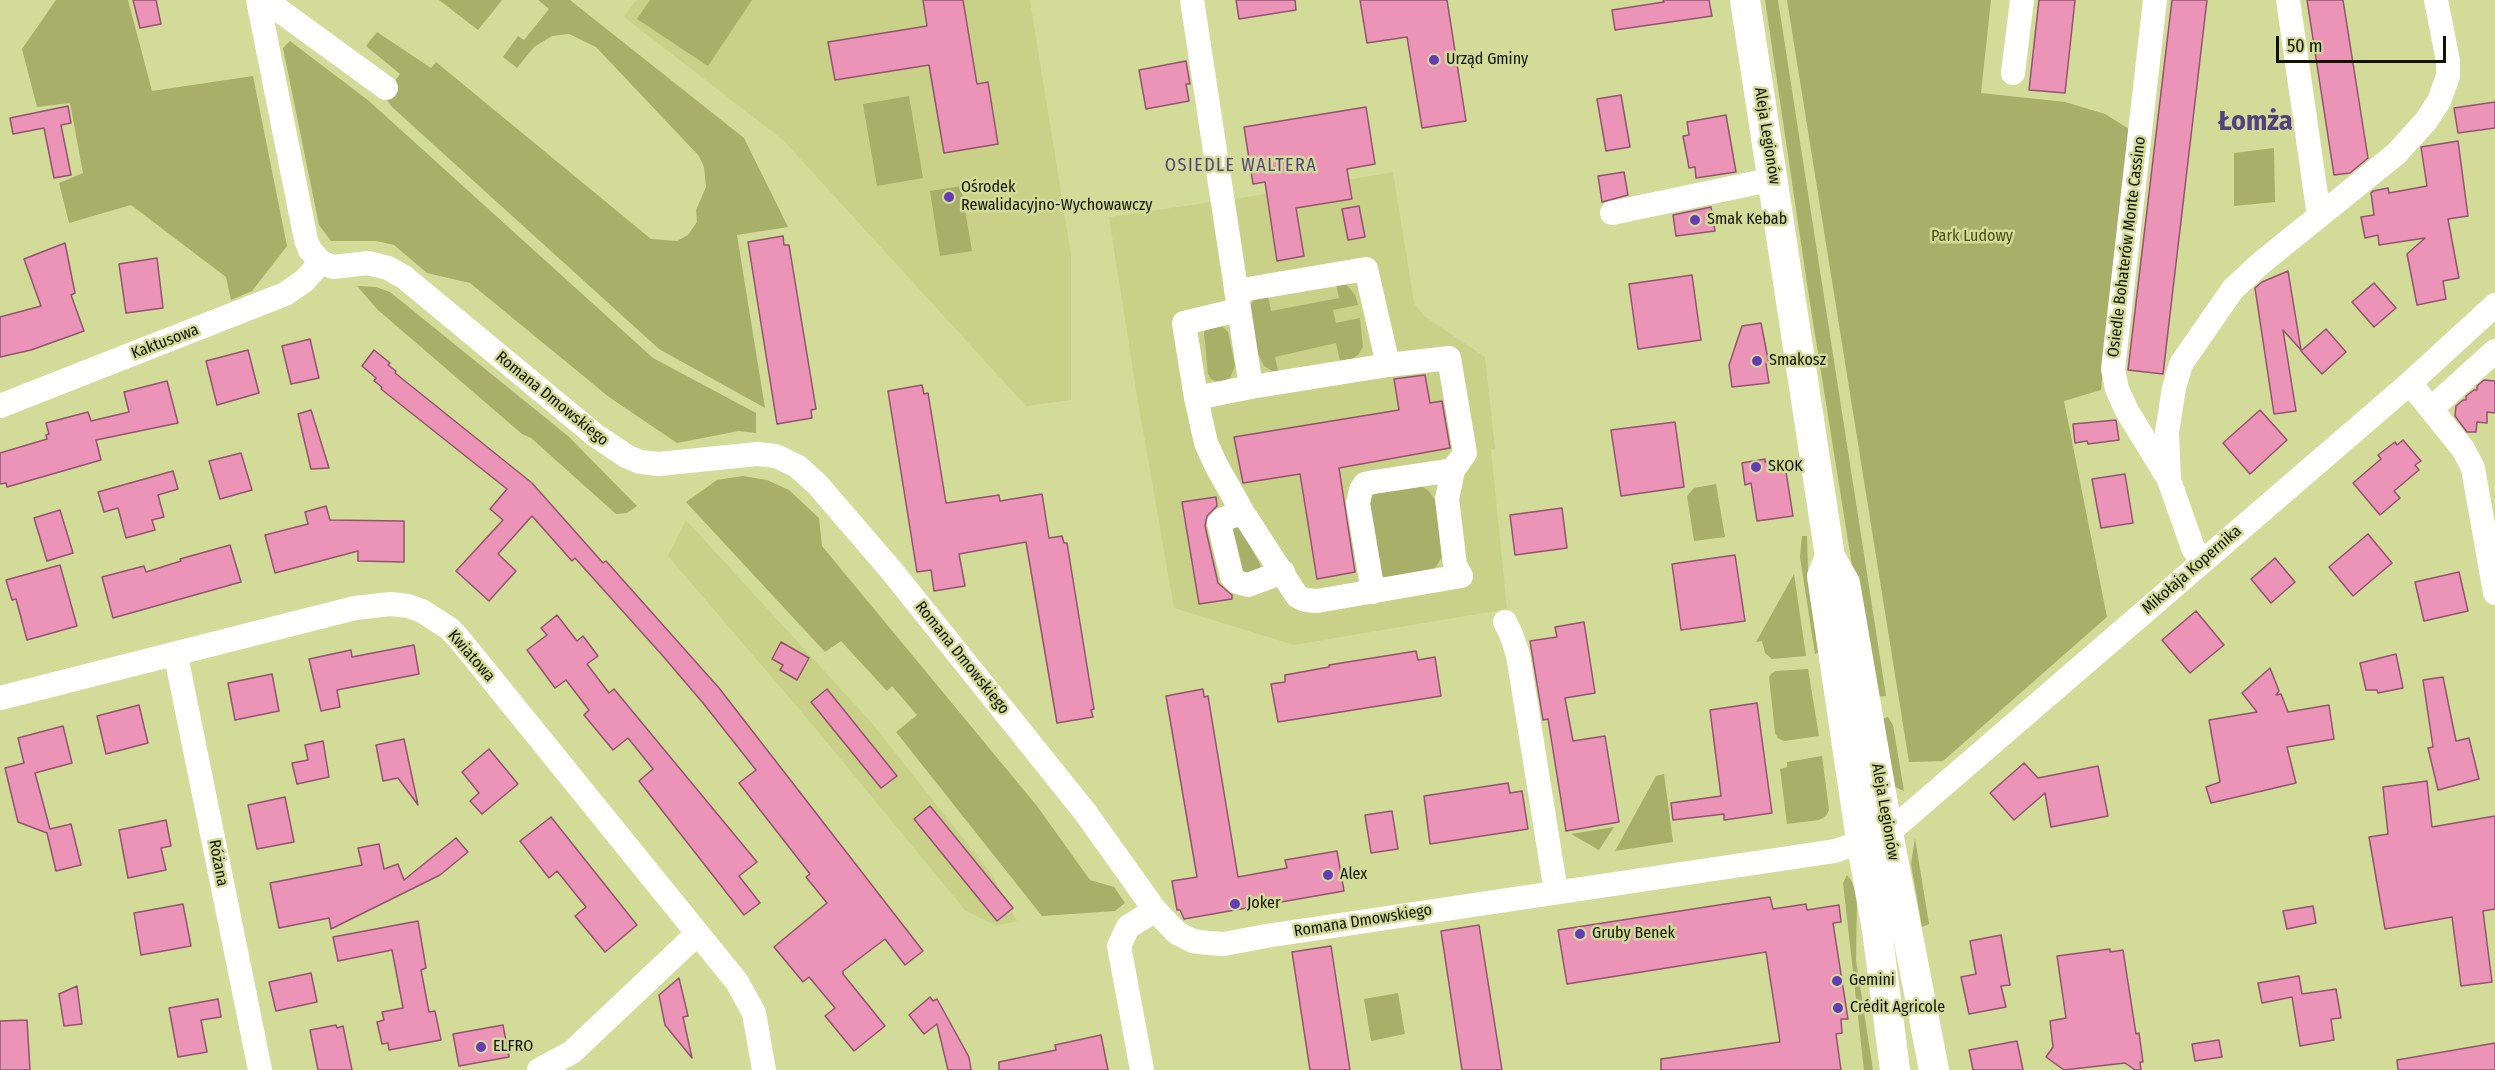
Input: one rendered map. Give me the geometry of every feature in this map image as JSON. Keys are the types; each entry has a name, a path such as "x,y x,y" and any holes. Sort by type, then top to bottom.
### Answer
{"main road":[{"name":"Aleja Legionów","path":"1745,0 1830,557 1845,583 1874,837 1877,930 1895,1070"},
{"name":"Aleja Legionów","path":"1874,837 1934,1070"}],"street":[{"path":"258,0 306,240 310,250 321,262"},
{"path":"1192,0 1251,387"},
{"path":"2013,73 2022,0"},
{"name":"Osiedle Bohaterów Monte Cassino","path":"2155,0 2113,369 2117,389 2127,411 2169,480 2193,548 2202,560"},
{"path":"2288,0 2319,216"},
{"name":"Osiedle Bohaterów Monte Cassino","path":"2169,480 2168,432 2174,388 2181,364 2233,289 2396,154 2426,121 2439,101 2448,76 2448,61 2436,0"},
{"path":"277,3 386,88"},
{"path":"1612,213 1774,179"},
{"name":"Kaktusowa","path":"0,406 285,294 304,281 321,262"},
{"name":"Romana Dmowskiego","path":"321,262 333,267 368,263 388,267 404,277 595,435 626,456 640,462 659,464 757,454 776,456 797,466 817,484 891,570 1085,812 1155,910 1177,933 1186,938 1208,944 1224,944 1834,851 1874,837"},
{"path":"1196,398 1388,365 1449,358 1465,453 1453,470 1447,499 1455,565 1461,576 1317,601 1305,600 1297,596 1243,513 1206,443 1196,398 1184,323 1237,301 1366,269 1388,365"},
{"name":"Mikołaja Kopernika","path":"1874,837 2410,383 2495,305"},
{"path":"2431,410 2495,351"},
{"path":"2410,383 2463,449 2473,468 2495,593"},
{"path":"1373,592 1358,503 1361,490 1365,484 1374,482 1453,470"},
{"path":"1243,513 1223,519 1219,524 1232,577 1237,582 1248,585 1283,572"},
{"name":"Kwiatowa","path":"0,699 176,656 355,608 391,604 422,611 460,640 737,982 754,1013 765,1070"},
{"path":"1505,622 1518,655 1556,892"},
{"name":"Różana","path":"176,656 260,1070"},
{"path":"1142,1070 1119,946 1128,927 1155,910"},
{"path":"539,1070 572,1052 697,934"}],"shaded area":[{"name":"Ośrodek Rewalidacyjno-Wychowawczy","path":"636,0 1030,0 1071,255 1071,400 1026,406 783,140 624,17"},
{"path":"1393,172 1414,303 1424,316 1485,357 1495,449 1491,450 1507,609 1294,645 1174,608 1109,217 1247,197"},
{"path":"686,520 871,722 993,876 1017,921 996,926 965,910 811,723 668,556"}],"green space":[{"path":"56,0 128,0 152,91 253,76 287,246 252,291 231,300 226,277 131,205 69,223 59,183 83,173 70,103 37,107 22,49"},
{"path":"439,0 502,0 478,30"},
{"path":"538,0 570,0 744,138 788,227 737,235 765,408 659,349 392,107 384,96 400,74 366,46 377,32 431,68 436,62 651,239 677,241 688,235 697,222 696,210 706,187 704,167 699,156 596,47 569,34 552,36 534,47 517,68 503,57 518,36 524,40 549,9"},
{"path":"650,0 752,0 708,66 637,19"},
{"path":"1765,0 1778,0 1886,696 1873,697 1809,297"},
{"name":"Park Ludowy","path":"1787,0 1991,0 1981,93 2065,102 2105,114 2129,129 2101,390 2064,401 2107,617 1943,761 1909,762"},
{"path":"290,41 369,101 653,358 756,413 756,433 739,431 677,443 609,397 470,283 427,273 394,245 376,241 331,241 319,225 283,48"},
{"path":"909,96 923,178 877,186 863,104"},
{"path":"2274,148 2275,202 2234,206 2234,153"},
{"path":"961,186 972,251 940,256 930,191"},
{"path":"1335,278 1346,284 1355,295 1358,305 1333,310 1336,323 1360,318 1363,347 1358,355 1352,359 1340,361 1336,343 1275,357 1279,375 1264,366 1255,348 1250,305 1254,300 1267,292 1271,311 1339,298"},
{"path":"357,286 376,287 390,292 568,436 637,506 627,513 616,514 531,438 522,434 378,310"},
{"path":"1221,325 1228,332 1235,366 1230,378 1220,383 1211,379 1208,374 1204,332"},
{"path":"743,476 767,480 789,490 819,518 822,546 1037,806 1090,880 1114,887 1125,903 1115,911 1042,916 896,732 917,715 892,686 887,691 841,641 825,652 686,502 717,480"},
{"path":"1418,484 1429,491 1438,505 1444,553 1434,570 1390,580 1382,576 1366,500 1372,491"},
{"path":"1716,484 1725,537 1694,541 1687,496 1694,488"},
{"path":"1231,522 1234,522 1241,530 1261,569 1241,576"},
{"path":"1802,536 1807,536 1808,569 1820,652 1815,654 1800,557"},
{"path":"1794,574 1806,656 1772,659 1765,653 1762,641 1756,642"},
{"path":"1808,669 1819,736 1784,741 1775,733 1769,677 1776,671"},
{"path":"1888,717 1893,725 1904,791 1895,787 1877,720"},
{"path":"1822,756 1829,810 1826,816 1819,820 1787,824 1780,769 1787,767 1787,762"},
{"path":"1664,774 1673,842 1615,851 1656,776"},
{"path":"1614,827 1599,850 1571,834"},
{"path":"1915,838 1929,924 1922,927 1911,864"},
{"path":"1847,875 1857,897 1856,960 1873,1070 1864,1070 1843,883"},
{"path":"1398,993 1405,1034 1371,1041 1364,999"}],"building":[{"path":"133,0 156,0 161,24 140,28"},
{"path":"923,0 963,0 977,84 988,82 998,144 944,153 929,65 835,80 828,42 927,26"},
{"path":"1236,0 1295,0 1296,10 1239,19"},
{"name":"Urząd Gminy","path":"1360,0 1447,0 1466,121 1422,128 1407,37 1367,43"},
{"path":"1663,0 1709,0 1712,16 1615,30 1612,10 1664,2"},
{"path":"2039,0 2075,0 2065,93 2029,90"},
{"path":"2172,0 2207,0 2163,374 2128,370"},
{"path":"2307,0 2343,0 2368,158 2350,173 2334,175"},
{"path":"1186,61 1190,84 1186,84 1189,101 1146,109 1139,70"},
{"path":"1621,95 1630,147 1606,151 1597,99"},
{"path":"2495,102 2495,128 2458,133 2454,108"},
{"path":"68,106 71,123 61,125 71,175 54,178 44,128 13,134 10,118"},
{"path":"1366,107 1375,164 1347,169 1352,199 1296,208 1304,256 1277,261 1265,182 1253,184 1244,127"},
{"path":"1726,115 1736,172 1696,178 1695,167 1689,168 1683,136 1689,135 1687,122"},
{"path":"2458,141 2468,216 2448,219 2459,278 2443,281 2446,299 2417,305 2407,254 2425,238 2379,245 2378,235 2365,238 2361,217 2374,215 2371,193 2373,191 2388,188 2389,193 2427,186 2421,147"},
{"path":"1624,172 1628,195 1602,202 1598,176"},
{"path":"1359,206 1365,237 1348,240 1342,209"},
{"path":"1711,207 1715,231 1676,236 1673,215"},
{"path":"783,236 784,245 789,245 816,409 811,410 812,418 777,424 748,242"},
{"path":"65,243 75,293 71,295 84,331 31,350 0,357 0,317 41,306 24,259"},
{"path":"157,258 163,308 126,313 119,264"},
{"path":"2288,271 2301,350 2283,330 2296,411 2274,414 2255,288 2262,282"},
{"path":"1692,275 1701,340 1638,349 1629,284"},
{"path":"2374,283 2396,308 2374,327 2352,302"},
{"path":"1761,323 1769,364 1766,364 1769,383 1732,387 1729,365 1742,326"},
{"path":"2326,329 2346,352 2322,374 2301,351"},
{"path":"310,339 319,378 291,384 282,346"},
{"path":"248,350 259,393 217,405 206,361"},
{"path":"374,350 390,363 388,365 396,371 395,373 532,483 603,563 606,561 719,688 923,951 905,965 885,939 843,971 843,974 885,1026 854,1051 825,1016 835,1008 809,977 803,982 774,947 827,903 806,877 810,874 739,783 756,770 662,655 575,558 572,561 532,516 498,554 516,571 489,601 456,571 503,520 490,509 507,489 381,389 382,387 374,381 376,378 362,366"},
{"path":"1425,375 1430,403 1442,401 1450,448 1339,468 1355,572 1317,579 1300,474 1243,483 1234,437 1399,410 1394,379"},
{"path":"2484,380 2495,381 2495,413 2487,412 2487,423 2477,422 2476,432 2467,432 2455,416 2456,406 2466,400 2466,396 2477,390 2477,386"},
{"path":"167,381 178,423 96,440 101,460 7,487 6,483 0,484 0,453 47,439 46,435 49,434 46,423 88,412 91,421 129,412 124,392"},
{"path":"922,385 924,394 928,393 946,503 999,495 1000,501 1042,494 1049,538 1062,536 1064,543 1067,543 1094,709 1091,710 1093,717 1057,723 1026,542 959,554 965,586 934,591 931,570 917,572 888,391"},
{"path":"311,410 329,468 311,469 298,414"},
{"path":"2260,410 2287,440 2250,474 2223,443"},
{"path":"2116,420 2119,440 2088,444 2087,441 2075,443 2073,424"},
{"path":"1675,422 1684,487 1621,496 1611,430"},
{"path":"2403,440 2421,461 2415,465 2419,470 2394,491 2400,498 2380,515 2353,483 2381,459 2378,455 2395,442 2397,445"},
{"path":"241,453 252,490 220,499 209,461"},
{"path":"1765,459 1765,462 1784,459 1793,516 1757,521 1751,483 1745,485 1742,463"},
{"path":"173,471 178,489 158,495 164,517 152,520 155,530 126,538 118,508 104,512 98,492"},
{"path":"2125,474 2133,523 2101,528 2092,479"},
{"path":"1216,497 1217,506 1207,516 1205,526 1218,583 1232,595 1232,599 1199,604 1182,502"},
{"path":"326,506 330,520 404,521 404,562 358,561 358,551 275,573 265,535 308,524 305,512"},
{"path":"1562,508 1567,548 1515,555 1510,515"},
{"path":"60,510 73,553 47,561 34,518"},
{"path":"2368,534 2392,563 2353,596 2329,567"},
{"path":"230,545 241,582 113,618 102,577 144,566 146,572 181,561 180,559"},
{"path":"1735,555 1745,621 1681,630 1672,564"},
{"path":"2275,558 2295,582 2271,603 2251,579"},
{"path":"60,565 77,626 27,640 16,599 12,600 6,580"},
{"path":"2459,572 2468,611 2424,621 2415,582"},
{"path":"2196,611 2224,645 2190,673 2162,640"},
{"path":"557,615 577,641 583,636 598,656 587,664 609,693 614,689 757,862 739,876 760,903 744,915 639,781 653,769 628,738 613,750 584,715 589,710 566,680 555,688 527,650 547,635 541,628"},
{"path":"1584,622 1595,693 1565,698 1573,741 1605,736 1619,822 1566,831 1548,719 1543,720 1530,641 1557,637 1555,627"},
{"path":"781,642 809,658 797,680 780,670 783,665 772,659"},
{"path":"414,645 419,674 337,690 340,707 321,711 309,659 351,650 352,657"},
{"path":"1416,651 1418,660 1435,657 1441,696 1278,722 1271,684 1285,682 1285,675 1329,667 1329,665"},
{"path":"2396,654 2403,688 2378,693 2377,690 2366,690 2360,663"},
{"path":"2270,668 2279,691 2276,695 2281,694 2288,712 2329,705 2334,739 2287,747 2296,783 2211,803 2206,787 2220,782 2209,720 2257,712 2242,693"},
{"path":"272,674 279,711 235,720 228,683"},
{"path":"2443,677 2456,741 2469,738 2479,779 2438,790 2428,748 2433,747 2423,680"},
{"path":"827,689 897,776 881,788 811,702"},
{"path":"1203,689 1204,697 1208,696 1238,877 1287,868 1285,860 1337,851 1344,891 1184,919 1180,910 1177,910 1172,881 1197,877 1166,696"},
{"path":"1757,703 1772,813 1724,820 1724,814 1673,820 1671,803 1721,796 1710,710"},
{"path":"139,705 148,743 106,754 97,716"},
{"path":"63,726 72,763 35,773 50,829 71,824 81,865 56,871 47,833 18,822 5,768 24,763 18,738"},
{"path":"404,739 418,805 398,778 383,781 376,745"},
{"path":"323,741 329,777 297,784 292,763 308,760 305,745"},
{"path":"489,749 518,784 482,814 470,801 479,793 462,772"},
{"path":"2024,763 2038,778 2098,766 2108,816 2051,827 2045,793 2014,820 1990,793"},
{"path":"2427,781 2432,827 2495,816 2495,909 2483,911 2492,982 2461,986 2452,917 2385,929 2369,837 2388,834 2383,787"},
{"path":"1508,783 1510,793 1522,791 1528,829 1430,844 1424,796"},
{"path":"285,797 294,842 257,849 248,805"},
{"path":"930,806 1013,908 997,921 914,819"},
{"path":"1392,811 1398,849 1371,853 1365,815"},
{"path":"551,817 637,925 605,952 575,916 586,907 557,871 549,878 520,841"},
{"path":"166,820 171,846 161,848 166,870 128,878 119,830"},
{"path":"456,838 468,852 440,875 331,929 329,918 279,928 270,883 362,865 358,848 379,844 384,869 398,864 404,880"},
{"path":"1770,897 1773,909 1806,904 1807,910 1839,905 1841,922 1833,923 1848,1019 1841,1019 1842,1033 1836,1034 1841,1070 1661,1070 1661,1059 1780,1042 1766,952 1567,984 1558,930"},
{"path":"183,904 191,946 141,955 134,913"},
{"path":"2313,906 2316,923 2287,929 2283,911"},
{"path":"418,921 426,968 421,970 429,1012 435,1011 441,1040 389,1050 388,1043 382,1044 377,1022 384,1020 382,1012 403,1008 392,950 338,961 333,937"},
{"path":"1479,925 1502,1070 1462,1070 1441,931"},
{"path":"2001,935 2010,985 2001,986 2006,1007 1969,1014 1961,977 1976,974 1970,941"},
{"path":"1331,946 1350,1070 1310,1070 1292,952"},
{"path":"2110,949 2110,952 2123,950 2136,1034 2139,1033 2143,1062 2140,1062 2141,1070 2135,1070 2125,1063 2064,1070 2046,1057 2053,1047 2050,1021 2066,1018 2057,956"},
{"path":"311,973 317,1002 276,1011 269,982"},
{"path":"2299,976 2302,994 2336,989 2341,1018 2331,1019 2334,1040 2300,1046 2292,997 2262,1003 2258,983"},
{"path":"679,978 688,1016 683,1017 692,1058 665,1025 659,995"},
{"path":"77,986 82,1024 64,1026 59,994"},
{"path":"930,997 933,1001 937,999 969,1057 971,1070 948,1070 937,1024 924,1034 909,1015"},
{"path":"218,999 221,1017 201,1020 207,1052 178,1057 169,1008"},
{"path":"27,1020 30,1070 0,1070 0,1021"},
{"path":"336,1025 337,1028 343,1026 352,1070 318,1070 310,1030"},
{"path":"503,1025 509,1057 459,1066 453,1034"},
{"path":"1101,1035 1108,1070 999,1070 999,1062 1056,1050 1055,1045"},
{"path":"2219,1040 2222,1057 2195,1061 2192,1044"},
{"path":"2017,1041 2023,1070 1973,1070 1969,1050"},
{"path":"2495,1043 2495,1070 2398,1070 2397,1060"}],"place":[{"name":"Urząd Gminy","path":"1434,60"},
{"name":"Ośrodek Rewalidacyjno-Wychowawczy","path":"949,197"},
{"name":"Smak Kebab","path":"1695,220"},
{"name":"Smakosz","path":"1757,361"},
{"name":"SKOK","path":"1756,467"},
{"name":"Alex","path":"1328,875"},
{"name":"Joker","path":"1235,904"},
{"name":"Gruby Benek","path":"1580,934"},
{"name":"Gemini","path":"1837,981"},
{"name":"Crédit Agricole","path":"1838,1008"},
{"name":"ELFRO","path":"481,1047"}],"district":[{"name":"Łomża","path":"2255,122"},
{"name":"OSIEDLE WALTERA","path":"1241,166"}]}
